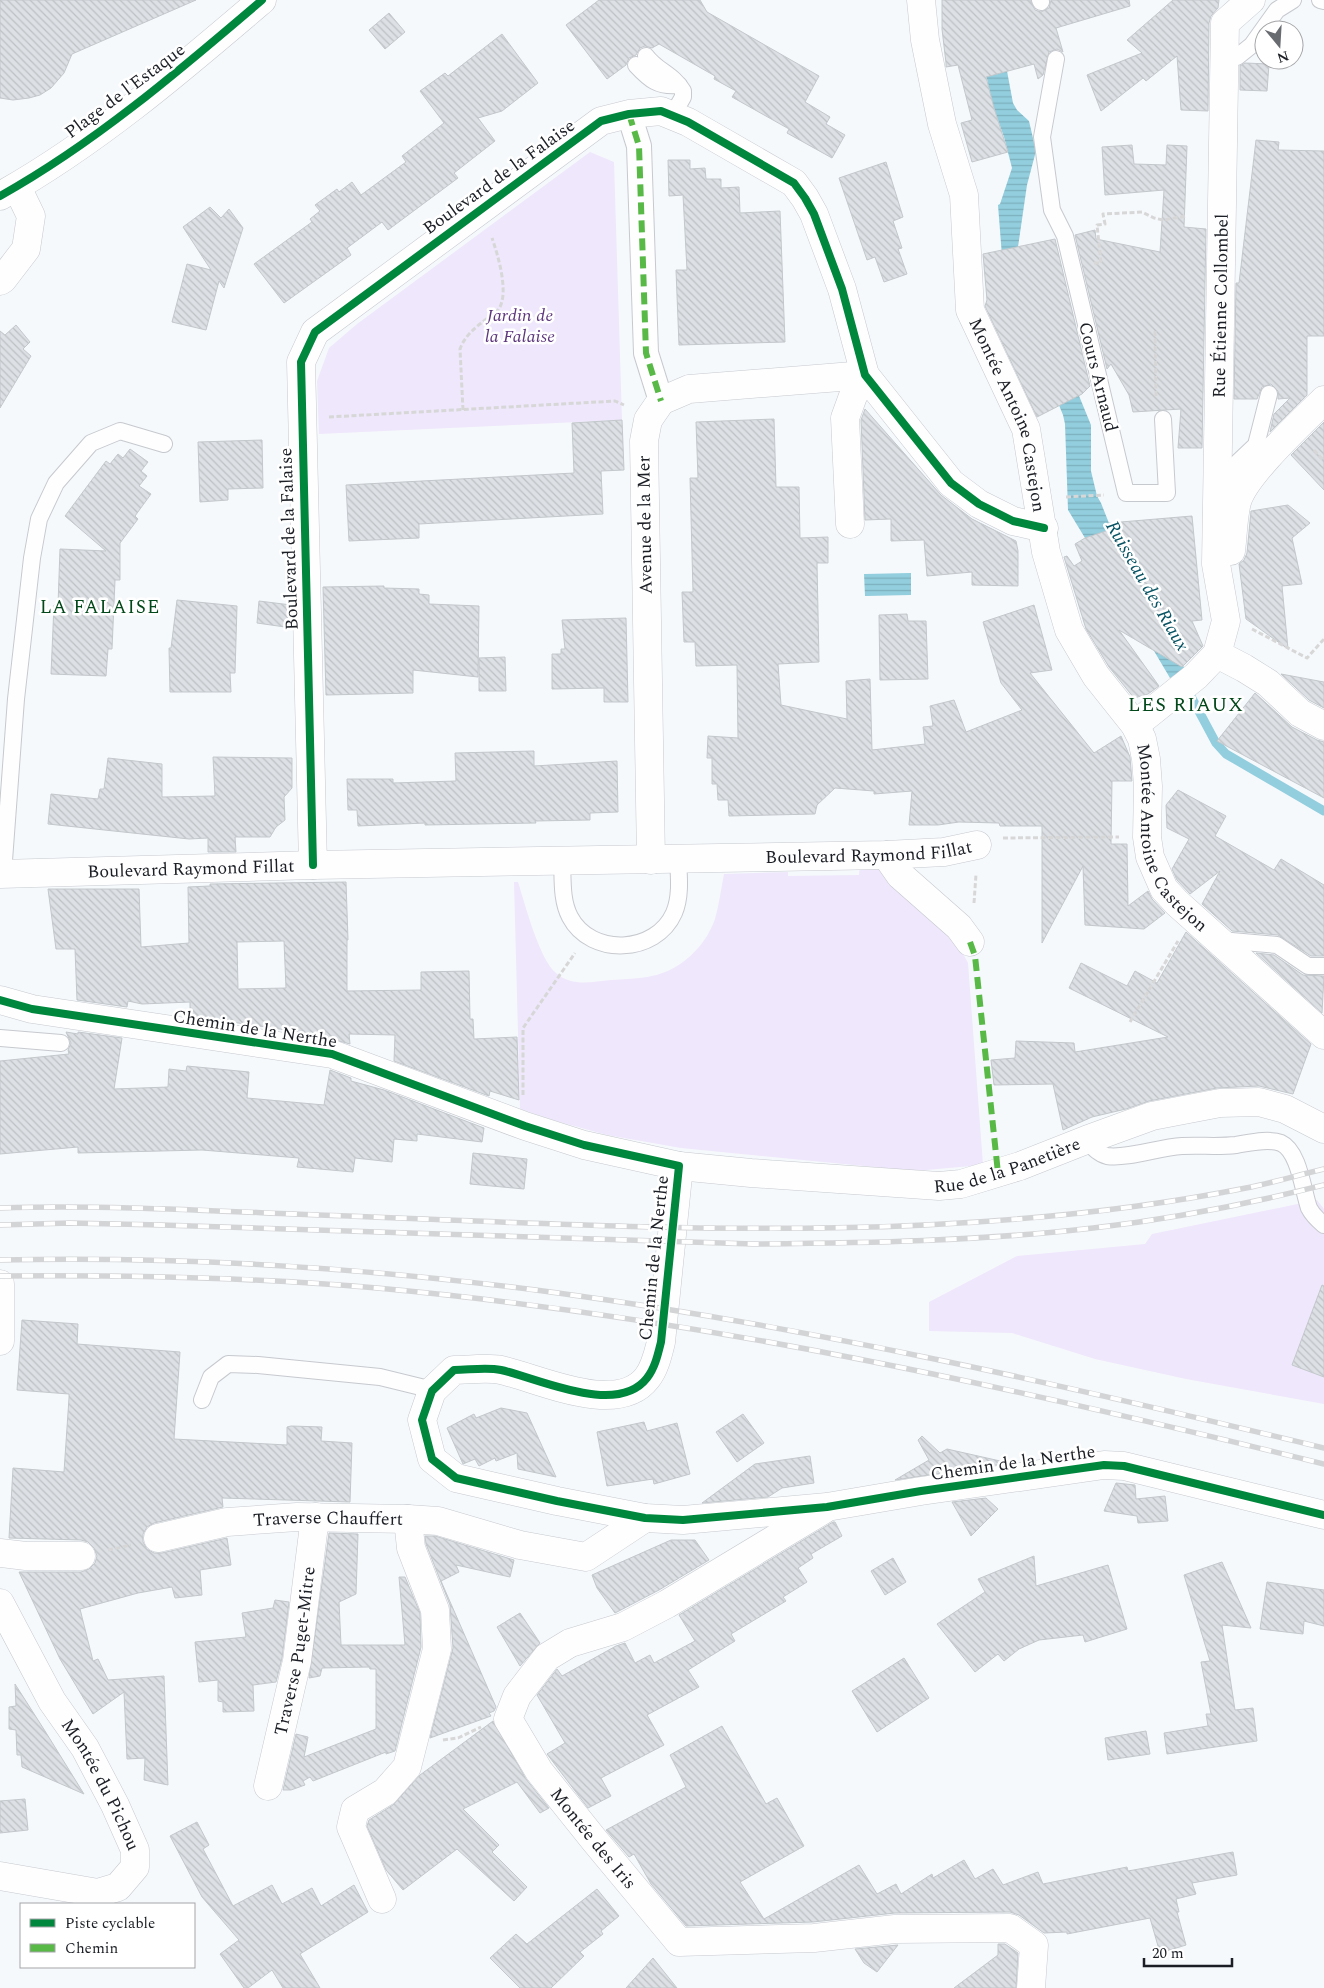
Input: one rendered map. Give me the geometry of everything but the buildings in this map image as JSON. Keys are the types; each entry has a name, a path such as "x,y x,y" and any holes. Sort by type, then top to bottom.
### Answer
{"street":[{"name":"Plage de l'Estaque","path":"8,192 90,138 197,56 262,0"},
{"name":"Montée Antoine Castejon","path":"921,0 925,40 942,124 964,195 970,310 1026,428 1044,528 1046,552 1069,630 1096,676 1135,725 1142,739 1148,786 1150,857 1164,889 1176,903 1324,1034"},
{"name":"Rue Étienne Collombel","path":"1217,654 1226,621 1216,564 1225,23 1251,0"},
{"name":"Boulevard de la Falaise","path":"313,865 301,362 314,332 601,122 629,114 661,112 688,122 794,184 814,214 842,289 866,375 951,483 979,504 1013,522 1044,528"},
{"path":"629,114 639,146 646,353 661,400 689,389 866,375"},
{"path":"0,281 26,248 32,216 8,192"},
{"path":"850,524 845,418 853,396 866,375"},
{"name":"Avenue de la Mer","path":"651,860 644,441 648,420 661,400"},
{"path":"1221,588 1229,570 1237,501 1250,478 1324,400"},
{"path":"1135,725 1185,684 1217,654 1268,683 1300,713 1324,726"},
{"name":"Boulevard Raymond Fillat","path":"1,874 313,865 886,856 944,852 977,845"},
{"path":"886,856 909,883 959,927 970,942"},
{"name":"Chemin de la Nerthe","path":"0,1000 32,1009 332,1054 525,1126 584,1145 678,1166 661,1342 656,1361 647,1378 640,1385 624,1393 582,1394 499,1369 454,1370 433,1390 422,1420 432,1459 456,1478 556,1501 644,1518 682,1520 827,1507 921,1491 1104,1465 1124,1466 1324,1515"},
{"name":"Rue de la Panetière","path":"678,1166 750,1174 939,1186 961,1184 1020,1166 1152,1116 1220,1103 1259,1102 1285,1109 1324,1129"},
{"path":"0,1284 0,1341"},
{"path":"509,1715 517,1696 547,1658 570,1644 623,1626 667,1604 827,1507"},
{"name":"Traverse Chauffert","path":"158,1538 227,1522 315,1517 408,1519 438,1521 520,1545 586,1556 644,1518"},
{"name":"Traverse Puget-Mitre","path":"268,1786 297,1661 315,1517"},
{"path":"382,1899 351,1827 355,1810 385,1792 407,1767 437,1649 435,1610 411,1548 408,1519"},
{"path":"0,1553 26,1556 81,1556"},
{"name":"Montée du Pichou","path":"0,1603 52,1702 85,1748 115,1805 135,1850 135,1867 118,1887 98,1893 0,1876"},
{"name":"Montée des Iris","path":"509,1715 508,1719 539,1771 679,1942 814,1938 895,1929 1010,1928 1034,1945 1031,1988"}],"lane":[{"path":"1224,57 1237,57 1252,45 1277,10 1293,0"},
{"path":"1320,0 1324,1"},
{"name":"Cours Arnaud","path":"1056,59 1042,137 1052,210 1064,236 1126,493 1167,493 1162,420"},
{"path":"641,61 672,76 683,91 683,97 672,116"},
{"path":"1237,501 1233,481 1237,463 1256,445 1269,394"},
{"path":"1,874 16,699 32,558 39,519 56,483 90,443 120,431 164,444"},
{"path":"562,860 562,881 566,907 570,918 578,928 596,941 626,946 643,942 657,935 668,924 675,912 678,900 678,860"},
{"path":"1218,940 1277,945 1308,966 1324,966"},
{"path":"0,1038 61,1043"},
{"path":"1086,1140 1094,1149 1104,1155 1122,1157 1182,1146 1227,1146 1270,1141 1281,1143 1289,1149 1295,1160 1314,1217 1324,1225"},
{"path":"202,1400 211,1377 228,1364 258,1365 380,1378 433,1390"}],"path":[{"path":"463,410 460,348 463,340 477,326 498,310 502,301 502,267 482,209"},
{"path":"1100,249 1097,225 1105,224 1103,214 1142,212 1154,218 1164,220 1187,216"},
{"path":"1155,331 1156,416 1162,420"},
{"path":"301,419 615,400"},
{"path":"1062,497 1099,496"},
{"path":"1251,629 1307,658 1324,638"},
{"path":"970,942 977,845"},
{"path":"1130,1022 1178,940"},
{"path":"523,1105 523,1028 560,976"},
{"path":"81,1556 158,1538"},
{"path":"414,1742 458,1738 509,1715"}],"green space":[{"name":"Jardin de la Falaise","path":"590,152 614,162 622,420 319,434 317,381 329,348 357,324"},
{"path":"860,864 880,866 953,935 968,963 983,1165 915,1171 681,1148 607,1135 520,1109 514,882 518,882 533,931 550,966 556,973 569,980 589,982 652,976 673,968 691,956 711,929 715,919 724,874 788,872 788,876 859,875"},
{"path":"1317,1200 1324,1209 1324,1404 1186,1379 1095,1359 1012,1333 929,1331 929,1302 1017,1256 1145,1244 1152,1234"}],"water":[{"path":"983,61 1007,71 1013,103 1017,110 1029,121 1036,151 1027,185 1018,247 1091,425 1091,471 1097,496 1140,592 1185,669 1170,678 1087,538 1085,538 1068,510 1065,424 1063,415 1003,269 998,205 1000,204 1012,168 993,106"},
{"path":"911,573 911,595 865,596 864,574"}],"waterway":[{"name":"Ruisseau des Riaux","path":"1186,687 1216,743 1226,754 1324,811"}],"railway":[{"path":"0,1208 147,1208 652,1227 890,1226 1009,1220 1128,1207 1246,1188 1324,1169"},
{"path":"0,1225 70,1223 161,1225 753,1244 881,1242 1009,1236 1122,1224 1209,1210 1324,1185"},
{"path":"0,1260 140,1260 279,1266 419,1277 558,1293 655,1307 847,1341 1038,1381 1324,1448"},
{"path":"0,1276 188,1278 330,1284 497,1301 616,1317 735,1336 972,1382 1324,1464"}],"marked path":[{"path":"629,114 639,146 646,353 661,401"},
{"path":"970,942 975,956 998,1173"}],"cycle path":[{"path":"0,196 69,153 103,129 168,79 262,0"},
{"path":"313,865 301,362 315,332 601,121 629,114 661,111 688,122 794,183 814,214 842,289 865,375 951,483 979,504 1013,521 1044,528"},
{"path":"0,1000 32,1009 332,1054 525,1126 584,1145 679,1166 661,1342 650,1374 634,1389 617,1394 597,1395 577,1392 501,1370 454,1370 432,1391 422,1420 432,1459 456,1478 557,1501 645,1518 683,1520 827,1507 921,1491 1104,1465 1124,1466 1324,1515"}],"district":[{"name":"LA FALAISE","path":"100,607"},
{"name":"LES RIAUX","path":"1186,705"}]}
